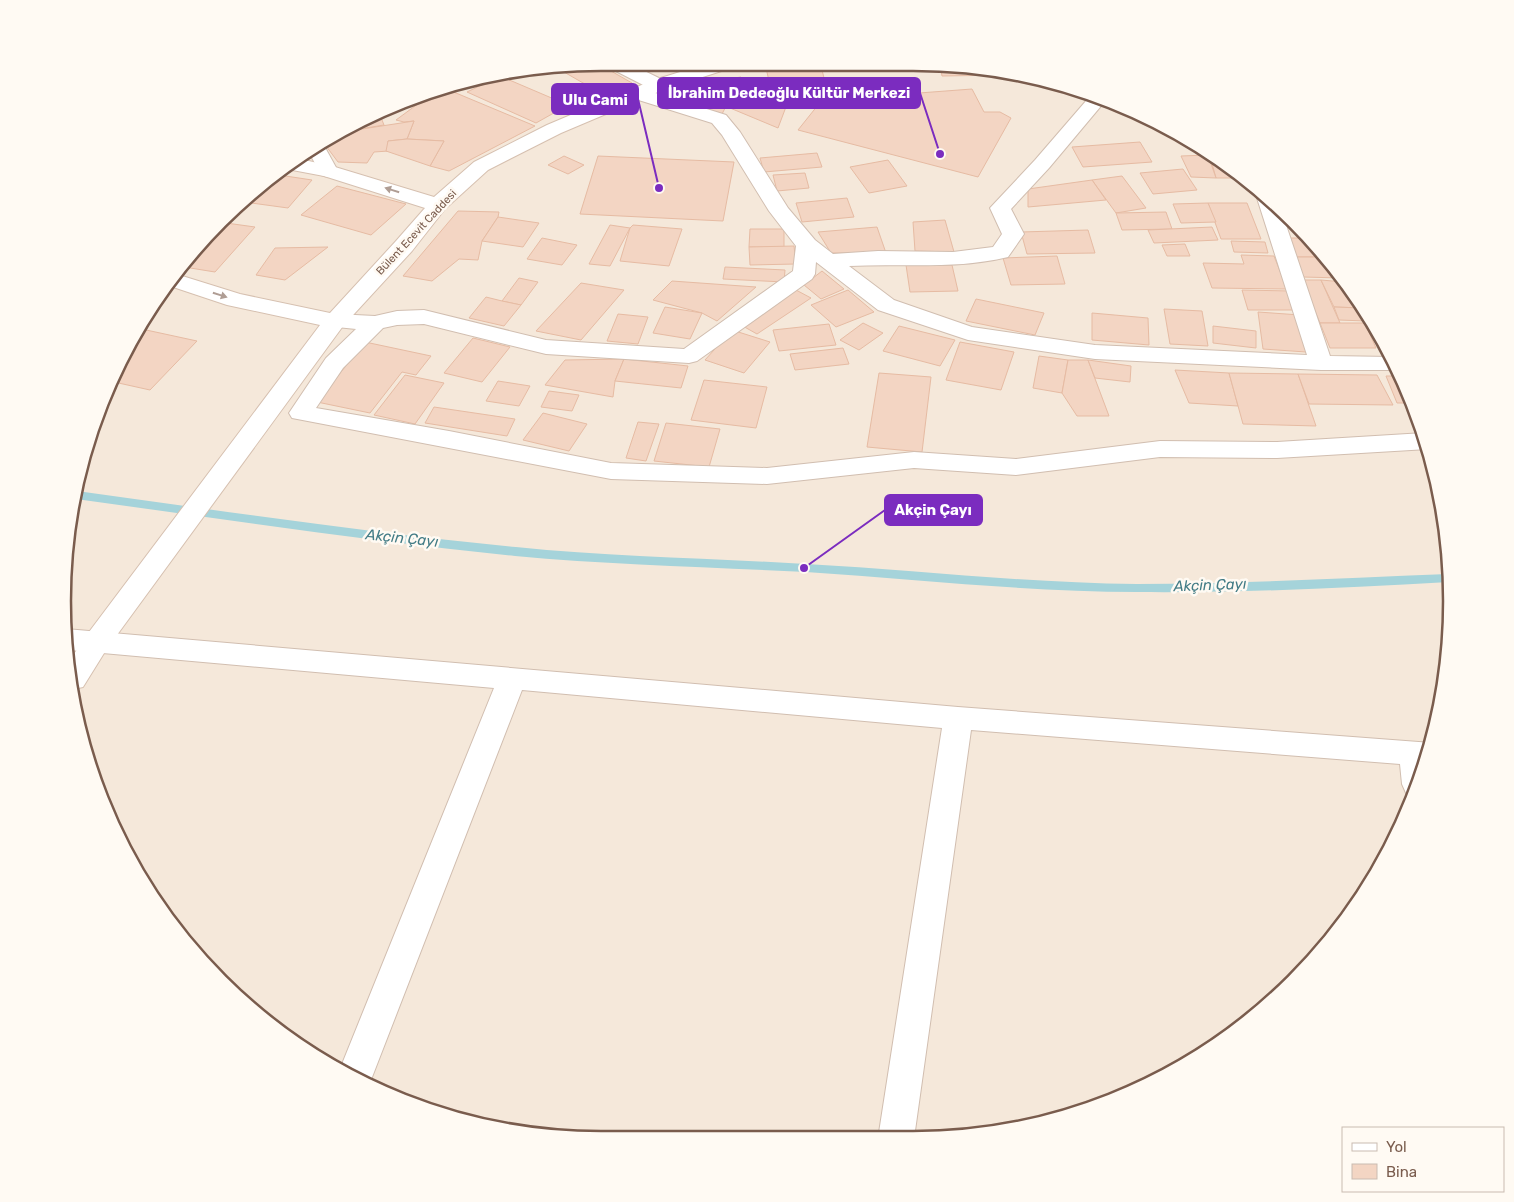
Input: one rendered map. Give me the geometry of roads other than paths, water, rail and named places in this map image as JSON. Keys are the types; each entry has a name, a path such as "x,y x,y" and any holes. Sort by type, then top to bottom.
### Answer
{"street":[{"path":"633,71 658,84"},
{"name":"Bülent Ecevit Caddesi","path":"76,673 96,642 335,321 404,246 438,205 481,166 554,129 636,93 701,71"},
{"path":"636,93 719,119 730,132 779,211 807,245 886,305 968,333 1095,352 1321,363 1386,364"},
{"path":"829,261 878,258 953,259 1000,252 1013,234 1000,208 1042,164 1094,103"},
{"path":"319,153 328,171"},
{"path":"301,166 328,171 438,205"},
{"path":"1271,211 1321,363"},
{"path":"179,282 235,300 335,321 375,322 397,318 424,317 546,347 689,356 804,274 807,245"},
{"path":"375,322 334,363 301,413 449,439 611,471 767,476 914,460 1016,467 1160,449 1277,450 1418,441"},
{"path":"72,639 958,718 1420,754"},
{"path":"357,1071 512,678"},
{"path":"897,1131 958,718"}],"waterway":[{"name":"Akçin Çayı","path":"82,496 406,540 519,552 660,562 804,568 1051,585 1136,588 1221,587 1442,578"}],"place":[{"name":"İbrahim Dedeoğlu Kültür Merkezi","path":"940,154"},
{"name":"Ulu Cami","path":"659,188"},
{"name":"Akçin Çayı","path":"804,568"}]}
